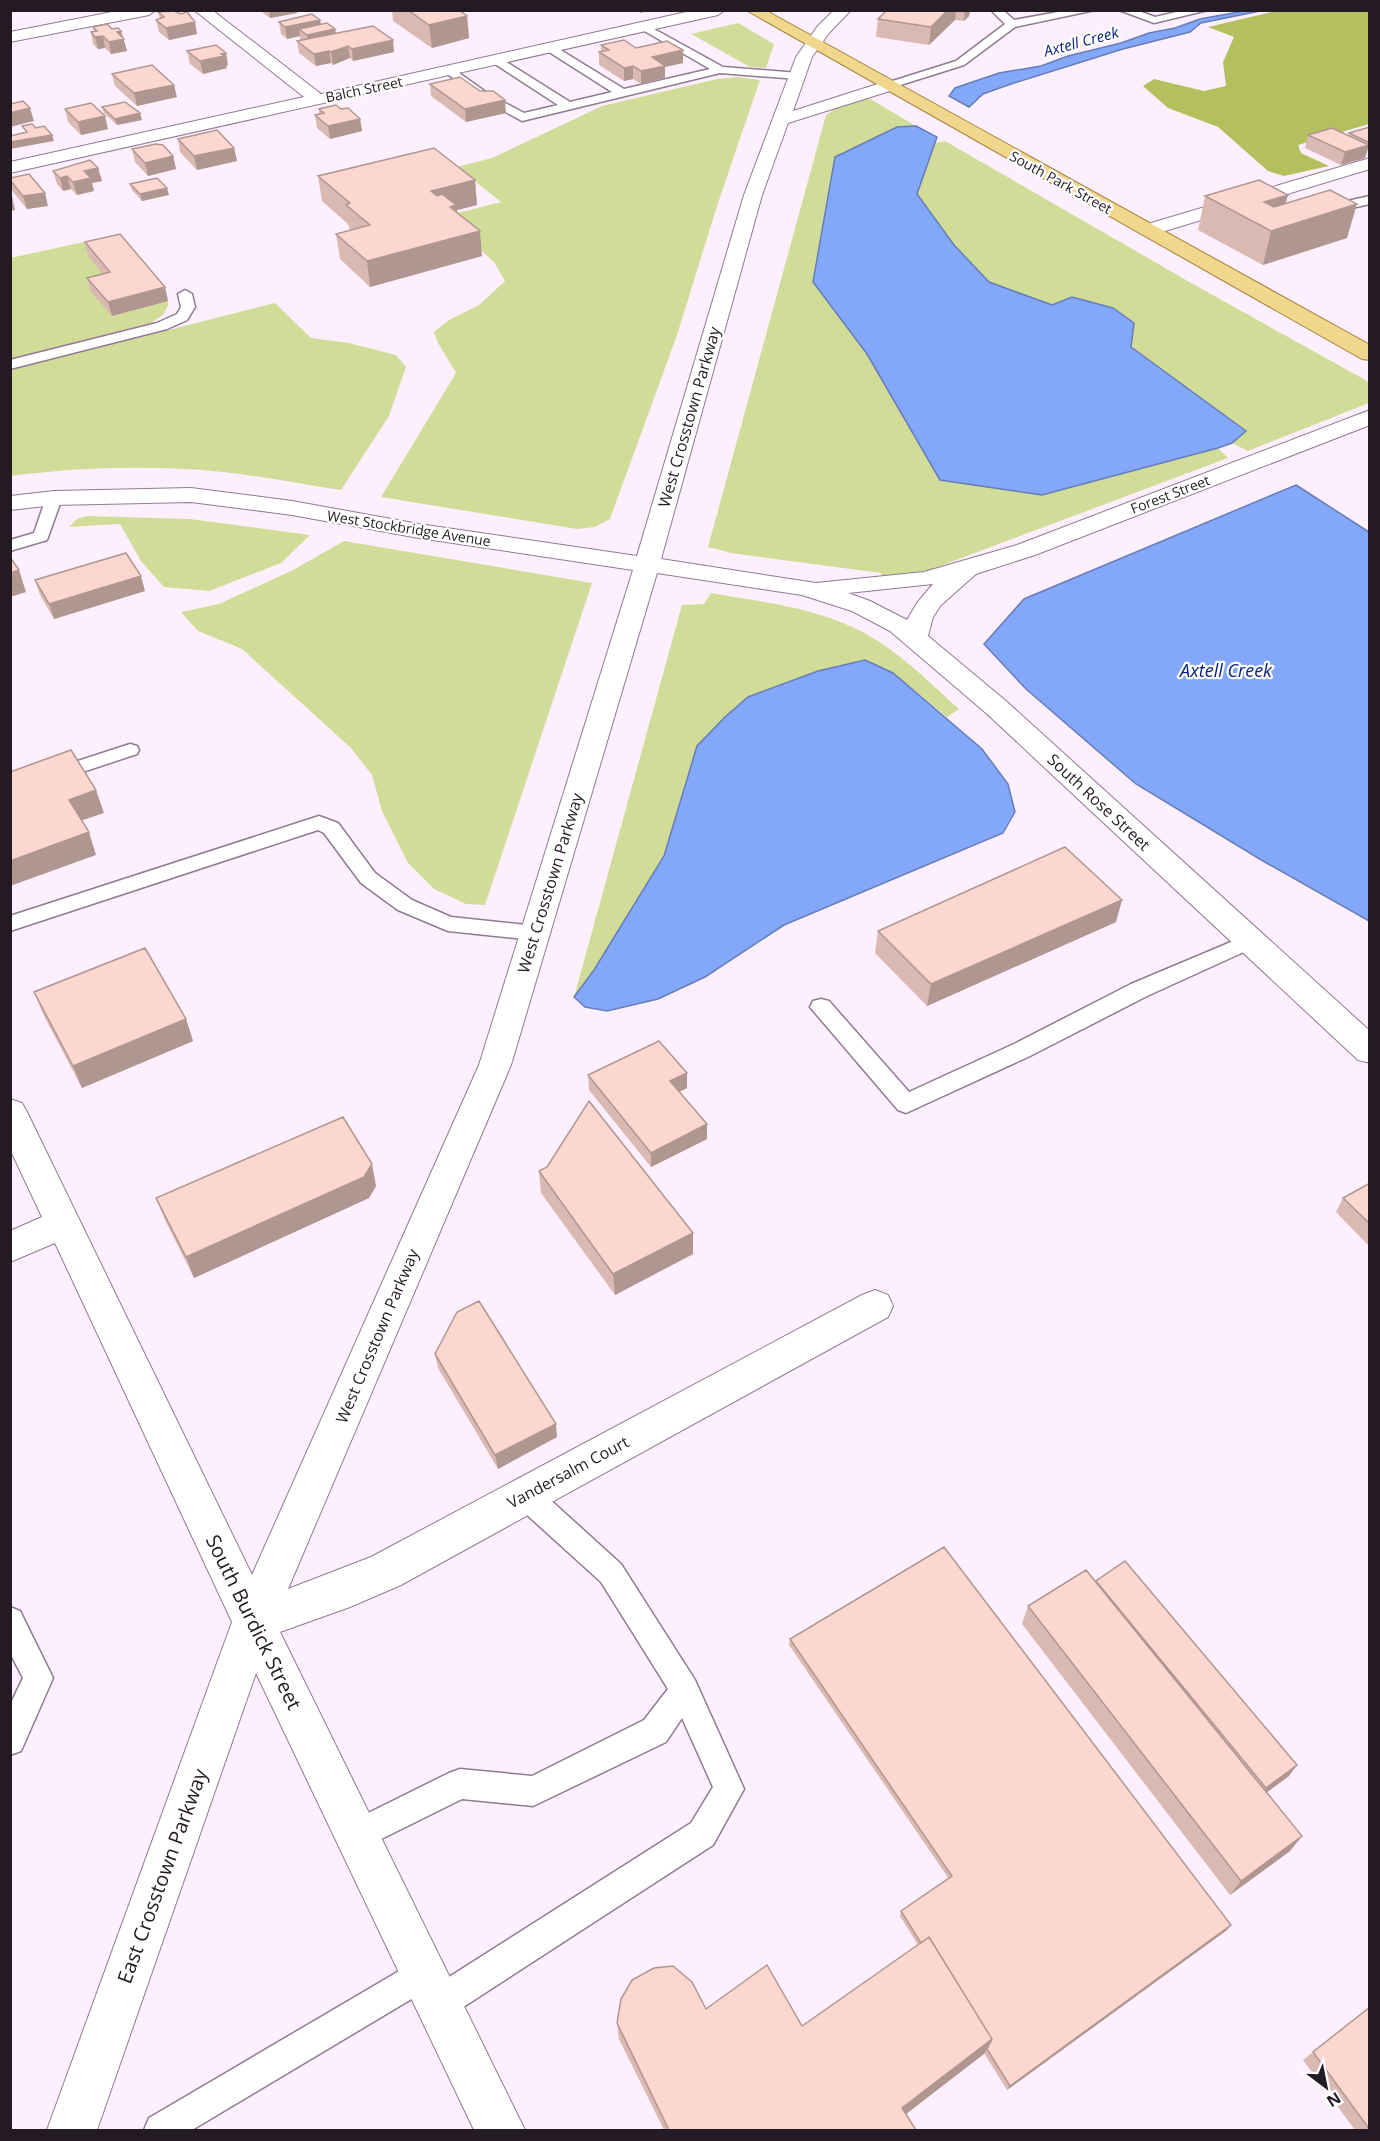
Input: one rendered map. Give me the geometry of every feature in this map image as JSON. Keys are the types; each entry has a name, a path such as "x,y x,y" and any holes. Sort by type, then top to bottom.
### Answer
{"main road":[{"name":"South Park Street","path":"753,10 1370,354"}],"street":[{"path":"10,37 149,10"},
{"path":"201,10 317,99"},
{"name":"Balch Street","path":"10,168 718,10"},
{"name":"West Crosstown Parkway","path":"253,1621 495,1065 647,565 753,195 812,44 844,10"},
{"path":"781,120 887,86"},
{"path":"1148,230 1370,163"},
{"name":"Forest Street","path":"806,588 902,582 970,568 1026,550 1370,417"},
{"name":"West Stockbridge Avenue","path":"10,503 54,498 191,495 292,508 419,531 806,588"},
{"name":"Forest Street","path":"915,638 916,625 931,599 970,568"},
{"name":"South Rose Street","path":"806,588 861,606 899,626 915,638 996,707 1370,1051"},
{"name":"South Burdick Street","path":"10,1112 253,1621 500,2130"},
{"path":"10,1247 63,1223"},
{"name":"Vandersalm Court","path":"253,1621 350,1587 386,1571 875,1306"},
{"name":"East Crosstown Parkway","path":"72,2130 253,1621"}],"lane":[{"path":"996,10 1012,24"},
{"path":"887,86 960,63 1012,24 1090,10"},
{"path":"1124,10 1154,20 1203,10"},
{"path":"645,27 720,70"},
{"path":"550,48 622,93"},
{"path":"496,60 568,106"},
{"path":"448,70 486,97 522,117 720,70 798,76"},
{"path":"1255,198 1274,207"},
{"path":"1310,211 1344,207 1370,200"},
{"path":"10,365 162,326 182,317 188,307 185,294"},
{"path":"10,546 41,536 54,498"},
{"path":"10,790 130,750"},
{"path":"10,924 319,823 331,828 368,878 405,905 448,924 535,933"},
{"path":"821,1007 906,1104 1022,1050 1139,990 1251,941"},
{"path":"161,2130 431,1988 702,1834 729,1789 685,1690 611,1573 525,1495"},
{"path":"10,1621 38,1678 10,1740"},
{"path":"357,1835 460,1784 533,1791 655,1731 685,1690"}],"green space":[{"path":"1276,11 1369,11 1369,124 1298,145 1301,153 1329,166 1284,176 1268,171 1218,127 1168,108 1143,86 1154,79 1204,91 1226,86 1223,62 1234,37 1208,27"},
{"path":"738,23 774,44 766,68 750,67 691,34"},
{"path":"738,77 760,80 718,203 677,335 610,519 595,527 577,529 381,497 456,373 434,332 449,320 479,305 505,281 494,262 461,233 454,214 501,202 457,167 492,158 602,106 717,79"},
{"path":"867,97 916,126 897,127 813,282 867,354 1172,461 1218,448 1228,458 919,574 882,579 881,573 731,553 708,547 826,115 838,107"},
{"path":"945,141 1369,382 1369,403 1248,451 1232,443 1246,431 1131,347 1134,323 1113,308 1072,297 1052,305 989,282 954,245 916,193 934,143"},
{"path":"112,236 112,316 168,301 163,315 151,323 11,359 10,258"},
{"path":"275,303 311,338 349,343 396,355 406,367 389,416 341,490 238,474 170,468 90,469 11,476 11,370"},
{"path":"87,516 190,519 310,535 281,563 209,591 164,587 141,561 120,524 69,527 77,519"},
{"path":"344,541 592,583 485,905 466,904 434,889 408,863 382,811 372,775 351,748 242,649 198,631 181,612 219,604 293,570"},
{"path":"711,593 818,614 859,630 900,656 959,709 947,717 893,673 839,665 748,697 697,746 664,856 594,970 574,997 682,605 704,604"}],"water":[{"path":"1244,11 1260,11 1201,23 1190,32 1123,49 1011,84 983,94 969,107 949,96 955,88 999,73 1041,66 1068,56 1175,28 1200,19"},
{"path":"916,126 937,137 917,194 954,245 989,282 1052,305 1072,297 1113,308 1134,323 1131,347 1246,431 1232,443 1218,448 1042,495 940,480 867,354 813,282 835,157 897,127"},
{"name":"Axtell Creek","path":"1296,485 1369,532 1369,921 1263,861 1136,784 1026,689 984,644 1024,599"},
{"path":"865,660 893,673 982,749 1008,784 1015,812 1003,833 784,925 705,977 658,999 607,1011 585,1007 574,997 594,970 664,856 697,746 748,697 818,671"}],"building":[{"path":"408,10 459,10 467,16 429,25"},
{"path":"887,10 948,10 931,27 878,19"},
{"path":"174,11 181,14 187,12 195,22 166,28 156,20 164,17 158,12"},
{"path":"312,14 320,20 285,27 279,22"},
{"path":"327,23 335,29 307,35 299,29"},
{"path":"107,24 112,29 118,28 121,31 117,32 124,39 109,42 103,36 95,37 91,32 97,31 93,27"},
{"path":"373,26 393,40 352,49 348,46 331,52 314,54 297,41"},
{"path":"624,40 636,48 667,41 683,50 652,57 665,66 641,71 633,66 624,68 599,52 609,50 601,45"},
{"path":"216,45 226,53 221,54 224,56 200,61 187,51"},
{"path":"152,65 174,85 134,93 112,74"},
{"path":"460,77 480,91 493,91 505,100 465,109 430,84"},
{"path":"23,101 30,108 10,113 10,104"},
{"path":"125,102 140,113 115,119 102,107"},
{"path":"91,103 105,116 78,122 65,109"},
{"path":"336,105 341,109 348,108 360,119 328,126 315,115 324,113 319,109"},
{"path":"32,124 36,128 44,126 52,135 10,142 10,136 27,132 22,126"},
{"path":"1370,127 1370,143 1349,133"},
{"path":"1332,128 1369,145 1345,152 1308,135"},
{"path":"217,130 234,148 194,156 178,139"},
{"path":"156,144 163,145 173,156 145,163 132,149"},
{"path":"434,148 475,180 431,191 437,196 442,194 456,205 450,207 480,231 367,261 336,234 370,225 346,205 350,203 318,176"},
{"path":"90,160 98,168 84,171 91,178 73,182 67,176 60,178 53,171"},
{"path":"29,174 45,193 23,196 10,180 10,178"},
{"path":"157,178 167,188 140,194 130,184"},
{"path":"1259,180 1288,195 1264,202 1274,207 1330,190 1357,204 1271,231 1205,196"},
{"path":"120,234 165,287 108,302 87,278 110,272 85,242"},
{"path":"126,553 141,576 49,604 35,580"},
{"path":"10,557 19,570 10,573"},
{"path":"71,750 96,790 69,800 89,832 10,861 10,772"},
{"path":"1065,847 1122,900 931,984 878,931"},
{"path":"145,948 186,1019 73,1066 34,992"},
{"path":"659,1041 687,1073 670,1081 707,1124 651,1153 588,1075"},
{"path":"589,1101 693,1233 613,1274 539,1171 547,1167"},
{"path":"343,1117 372,1164 364,1177 186,1257 156,1198"},
{"path":"1370,1183 1370,1224 1343,1198"},
{"path":"479,1301 556,1424 495,1455 435,1354 457,1312"},
{"path":"944,1547 1231,1925 1010,2086 987,2049 992,2039 929,1937 921,1943 901,1911 952,1876 790,1639"},
{"path":"1125,1561 1297,1765 1266,1788 1096,1581"},
{"path":"1086,1570 1302,1836 1241,1881 1028,1606"},
{"path":"929,1937 992,2039 902,2108 916,2130 669,2130 617,2023 621,1999 632,1980 654,1968 673,1966 692,1982 706,2009 767,1965 802,2026"},
{"path":"1370,2007 1370,2130 1313,2052"}]}
